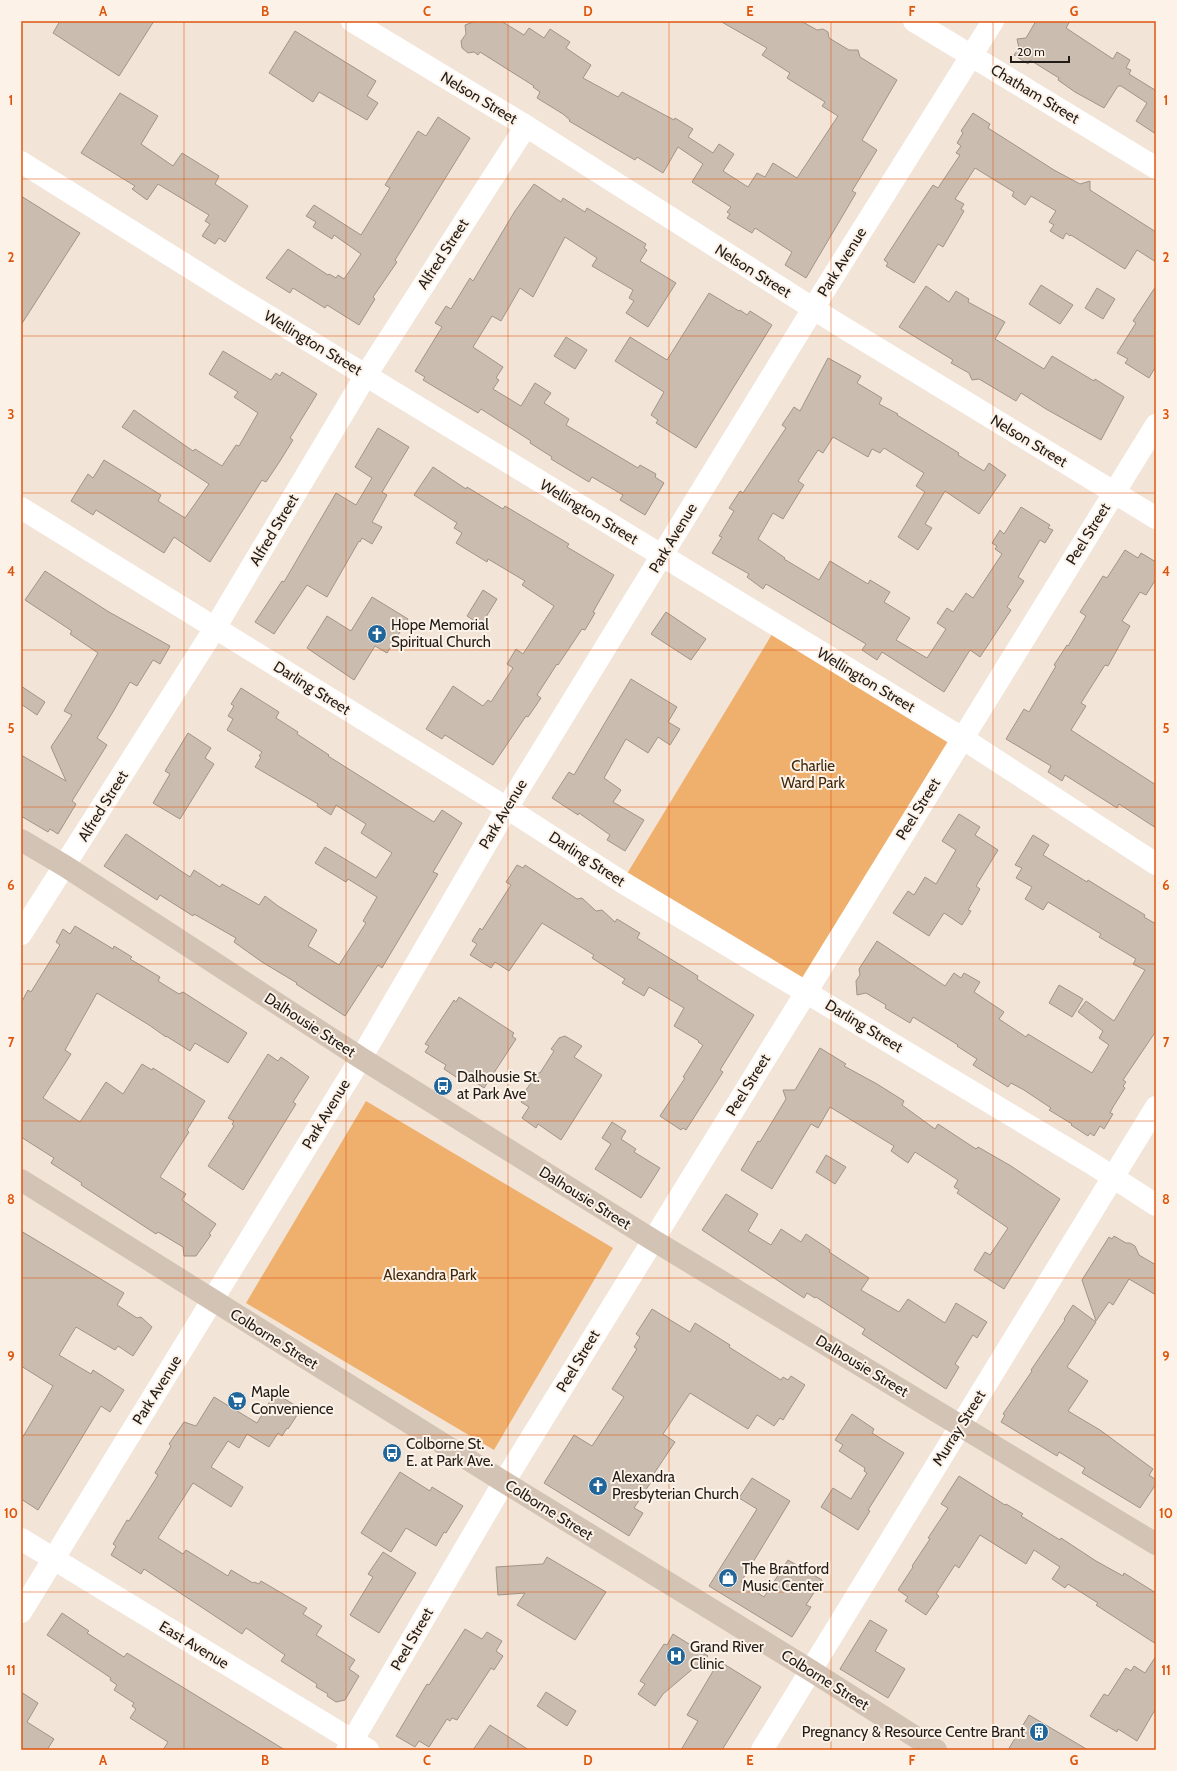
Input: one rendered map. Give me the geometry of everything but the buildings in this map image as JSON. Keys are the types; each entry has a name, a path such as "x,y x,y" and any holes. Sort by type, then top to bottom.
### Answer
{"main road":[{"name":"Dalhousie Street","path":"21,840 66,866 360,1058 653,1240 1156,1544"},
{"name":"Colborne Street","path":"21,1180 504,1482 810,1670 936,1750"}],"street":[{"name":"Nelson Street","path":"352,21 526,126 814,309 1156,518"},
{"name":"Chatham Street","path":"914,21 1156,168"},
{"name":"Park Avenue","path":"21,1612 213,1301 360,1058 507,808 992,21"},
{"name":"Alfred Street","path":"21,934 66,866 215,628 366,375 526,126"},
{"name":"Wellington Street","path":"21,162 366,375 962,738 1156,864"},
{"name":"Peel Street","path":"356,1747 504,1482 1156,424"},
{"name":"Darling Street","path":"21,508 507,808 622,882 1114,1177 1156,1205"},
{"name":"Murray Street","path":"762,1750 1156,1107"},
{"name":"East Avenue","path":"21,1539 356,1747"}],"green space":[{"name":"Charlie Ward Park","path":"777,626 962,738 806,991 622,882"},
{"name":"Alexandra Park","path":"366,1101 613,1248 494,1450 246,1303"}],"place":[{"name":"Hope Memorial Spiritual Church","path":"377,634"},
{"name":"Dalhousie St. at Park Ave","path":"443,1086"},
{"name":"Maple Convenience","path":"237,1401"},
{"name":"Colborne St. E. at Park Ave.","path":"392,1453"},
{"name":"Alexandra Presbyterian Church","path":"598,1486"},
{"name":"The Brantford Music Center","path":"728,1578"},
{"name":"Grand River Clinic","path":"676,1656"},
{"name":"Pregnancy & Resource Centre Brant","path":"1039,1732"}]}
